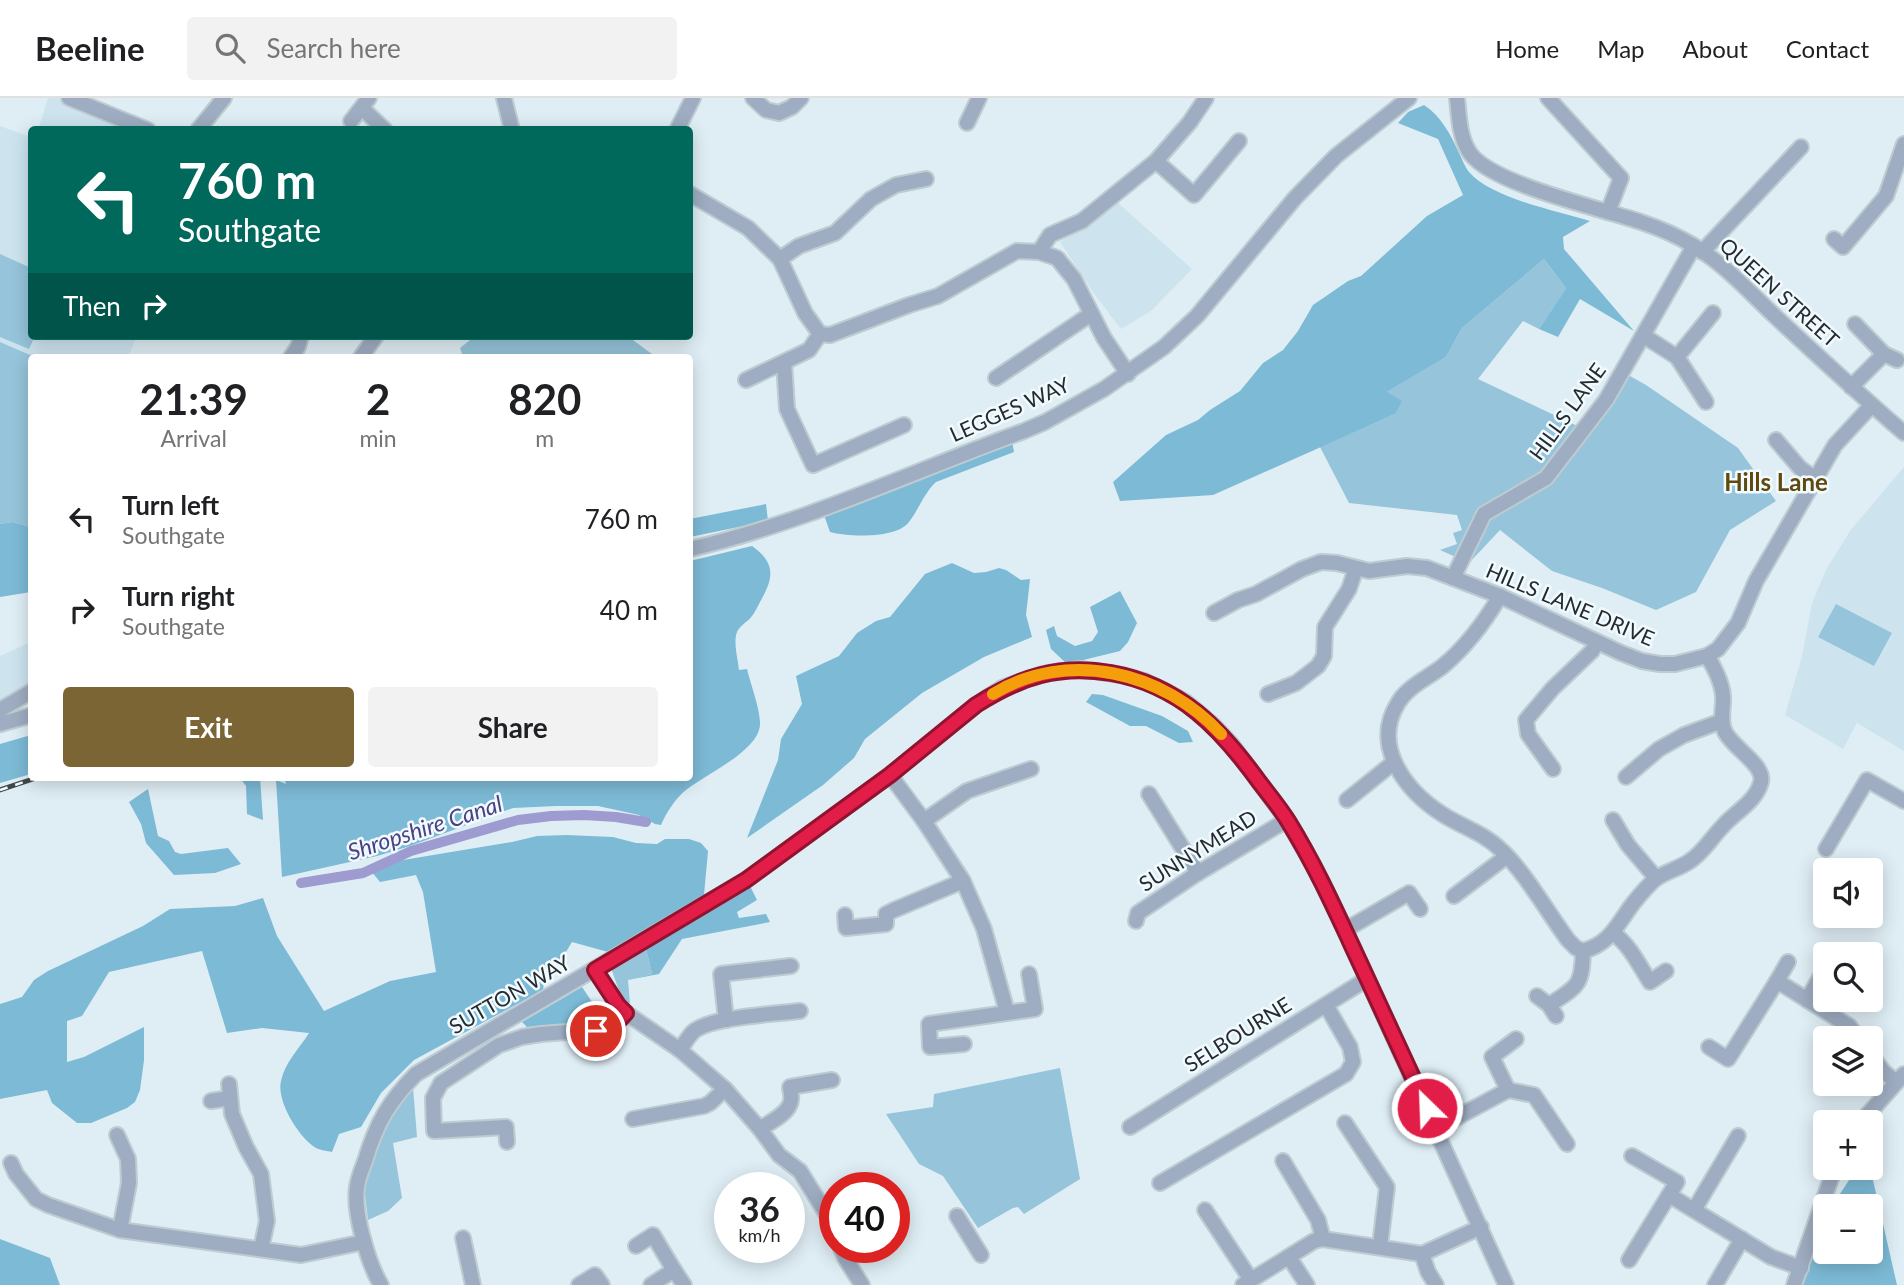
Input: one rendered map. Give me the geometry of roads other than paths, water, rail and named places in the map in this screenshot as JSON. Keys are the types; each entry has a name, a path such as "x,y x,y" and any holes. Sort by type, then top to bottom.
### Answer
{"street":[{"path":"69,98 131,126"},
{"path":"201,126 224,98"},
{"path":"504,98 511,126"},
{"path":"679,126 693,98"},
{"path":"753,98 766,110 779,113 792,107 801,98"},
{"path":"967,123 979,98"},
{"name":"LEGGES WAY","path":"693,548 789,521 1024,431 1045,422 1128,374 1164,347 1197,316 1295,198 1336,156 1409,98"},
{"name":"QUEEN STREET","path":"1457,98 1462,136 1468,152 1483,167 1511,181 1661,230 1698,249 1729,272 1904,433"},
{"path":"1548,98 1622,178 1608,212"},
{"path":"1039,252 1050,235 1082,221 1156,161 1190,122 1203,99"},
{"path":"351,121 365,103 382,126"},
{"path":"1156,161 1194,195 1239,141"},
{"path":"1843,247 1886,196 1904,144"},
{"name":"HILLS LANE","path":"1453,578 1484,514 1546,478 1606,400 1698,249 1801,147"},
{"path":"780,259 799,246 835,233 871,199 908,177 926,179"},
{"path":"693,196 748,228 780,259 806,313 820,334"},
{"path":"820,334 840,331 939,296 1017,251 1039,252 1057,258 1074,279 1104,338 1128,374"},
{"path":"1677,357 1713,313"},
{"path":"996,378 1091,314"},
{"path":"1851,387 1891,357 1855,324"},
{"path":"746,380 809,349 820,334"},
{"path":"1643,336 1677,357 1706,402"},
{"path":"362,354 373,340"},
{"path":"783,362 787,409 813,465 884,427 904,425"},
{"path":"1500,596 1483,623 1458,653 1413,686 1398,703 1388,727 1393,763 1411,787 1435,809 1489,839 1507,856 1568,940 1583,951 1600,946 1613,933 1639,896 1656,878 1696,857 1725,823 1744,807 1759,787 1759,768 1731,741 1722,721 1723,694 1707,656 1718,649 1738,623 1756,581 1835,445 1872,405"},
{"path":"1776,440 1800,468 1815,479"},
{"name":"HILLS LANE DRIVE","path":"1214,614 1314,564 1329,562 1369,571 1416,566 1435,570 1500,596 1642,661 1660,664 1689,662 1707,656"},
{"path":"1268,694 1296,683 1318,666 1324,656 1325,627 1349,589 1356,568"},
{"path":"1553,769 1528,734 1527,720 1553,688 1592,651 1597,642"},
{"name":"SUTTON WAY","path":"380,1285 374,1274 358,1217 356,1188 382,1114 416,1074 746,880 890,775 976,705 1002,688 1048,673 1081,669 1144,681 1187,703 1213,724 1232,745 1287,820 1315,867 1345,930 1506,1285"},
{"path":"0,710 28,693"},
{"path":"0,724 28,716"},
{"path":"1626,777 1659,749 1684,735 1722,721"},
{"path":"1347,800 1393,763"},
{"path":"924,821 967,791 1031,769"},
{"path":"890,775 963,881 985,929 1007,1012"},
{"path":"1826,849 1867,780 1904,801"},
{"path":"1149,794 1198,873"},
{"name":"SUNNYMEAD","path":"1136,921 1138,913 1198,873 1287,820"},
{"path":"1613,820 1628,845 1656,878"},
{"path":"1454,895 1507,856"},
{"path":"845,915 846,928 886,924 887,914 894,910 963,881"},
{"path":"1345,930 1409,893 1420,909"},
{"path":"1613,933 1620,937 1630,950 1650,982 1666,971"},
{"path":"1537,996 1553,1011 1579,981 1583,951"},
{"path":"1709,1047 1728,1059 1788,962"},
{"path":"726,1020 721,974 791,966"},
{"path":"595,970 626,1013 680,1050 725,1089 779,1155 800,1171 819,1202"},
{"path":"964,1044 930,1047 929,1024 1035,1009 1029,974"},
{"name":"SELBOURNE","path":"1130,1127 1367,979"},
{"path":"1777,981 1807,1000 1839,1026"},
{"path":"1807,1000 1813,990"},
{"path":"1160,1183 1346,1074 1353,1062 1350,1048 1326,1005"},
{"path":"680,1050 699,1028 726,1020 800,1011"},
{"path":"507,1142 506,1127 434,1130 433,1098 441,1083 499,1045 522,1037 607,1029 614,1026 626,1013"},
{"path":"1508,1090 1492,1058 1516,1039"},
{"path":"1872,1110 1900,1078 1883,1071"},
{"path":"760,1129 786,1111 792,1100 790,1087 832,1080"},
{"path":"633,1119 704,1106 725,1089"},
{"path":"1437,1128 1508,1090 1534,1095 1567,1144"},
{"path":"211,1101 230,1091 232,1114 261,1174 267,1221 261,1249"},
{"path":"1345,1123 1387,1187 1380,1246"},
{"path":"117,1135 128,1159 130,1183 120,1230"},
{"path":"1694,1210 1738,1136"},
{"path":"1629,1260 1677,1182 1632,1156"},
{"path":"1283,1161 1318,1220 1322,1239"},
{"path":"11,1173 36,1199 120,1230 301,1255 365,1242"},
{"path":"1794,1285 1831,1180"},
{"path":"1669,1195 1771,1256 1801,1268"},
{"path":"1205,1210 1247,1283 1314,1241 1322,1239 1422,1254 1481,1227"},
{"path":"957,1216 981,1255"},
{"path":"636,1246 653,1236 684,1285"},
{"path":"463,1238 473,1285"},
{"path":"1715,1285 1742,1239"},
{"path":"1422,1254 1436,1285"},
{"path":"1289,1257 1307,1285"},
{"path":"849,1263 862,1285"},
{"path":"651,1285 674,1270"},
{"path":"579,1285 595,1275 602,1285"}],"waterway":[{"name":"Shropshire Canal","path":"301,883 363,873 411,851 518,820 584,815 646,822"}],"railway":[{"path":"0,790 28,781"}],"district":[{"name":"Hills Lane","path":"1776,483"}]}
